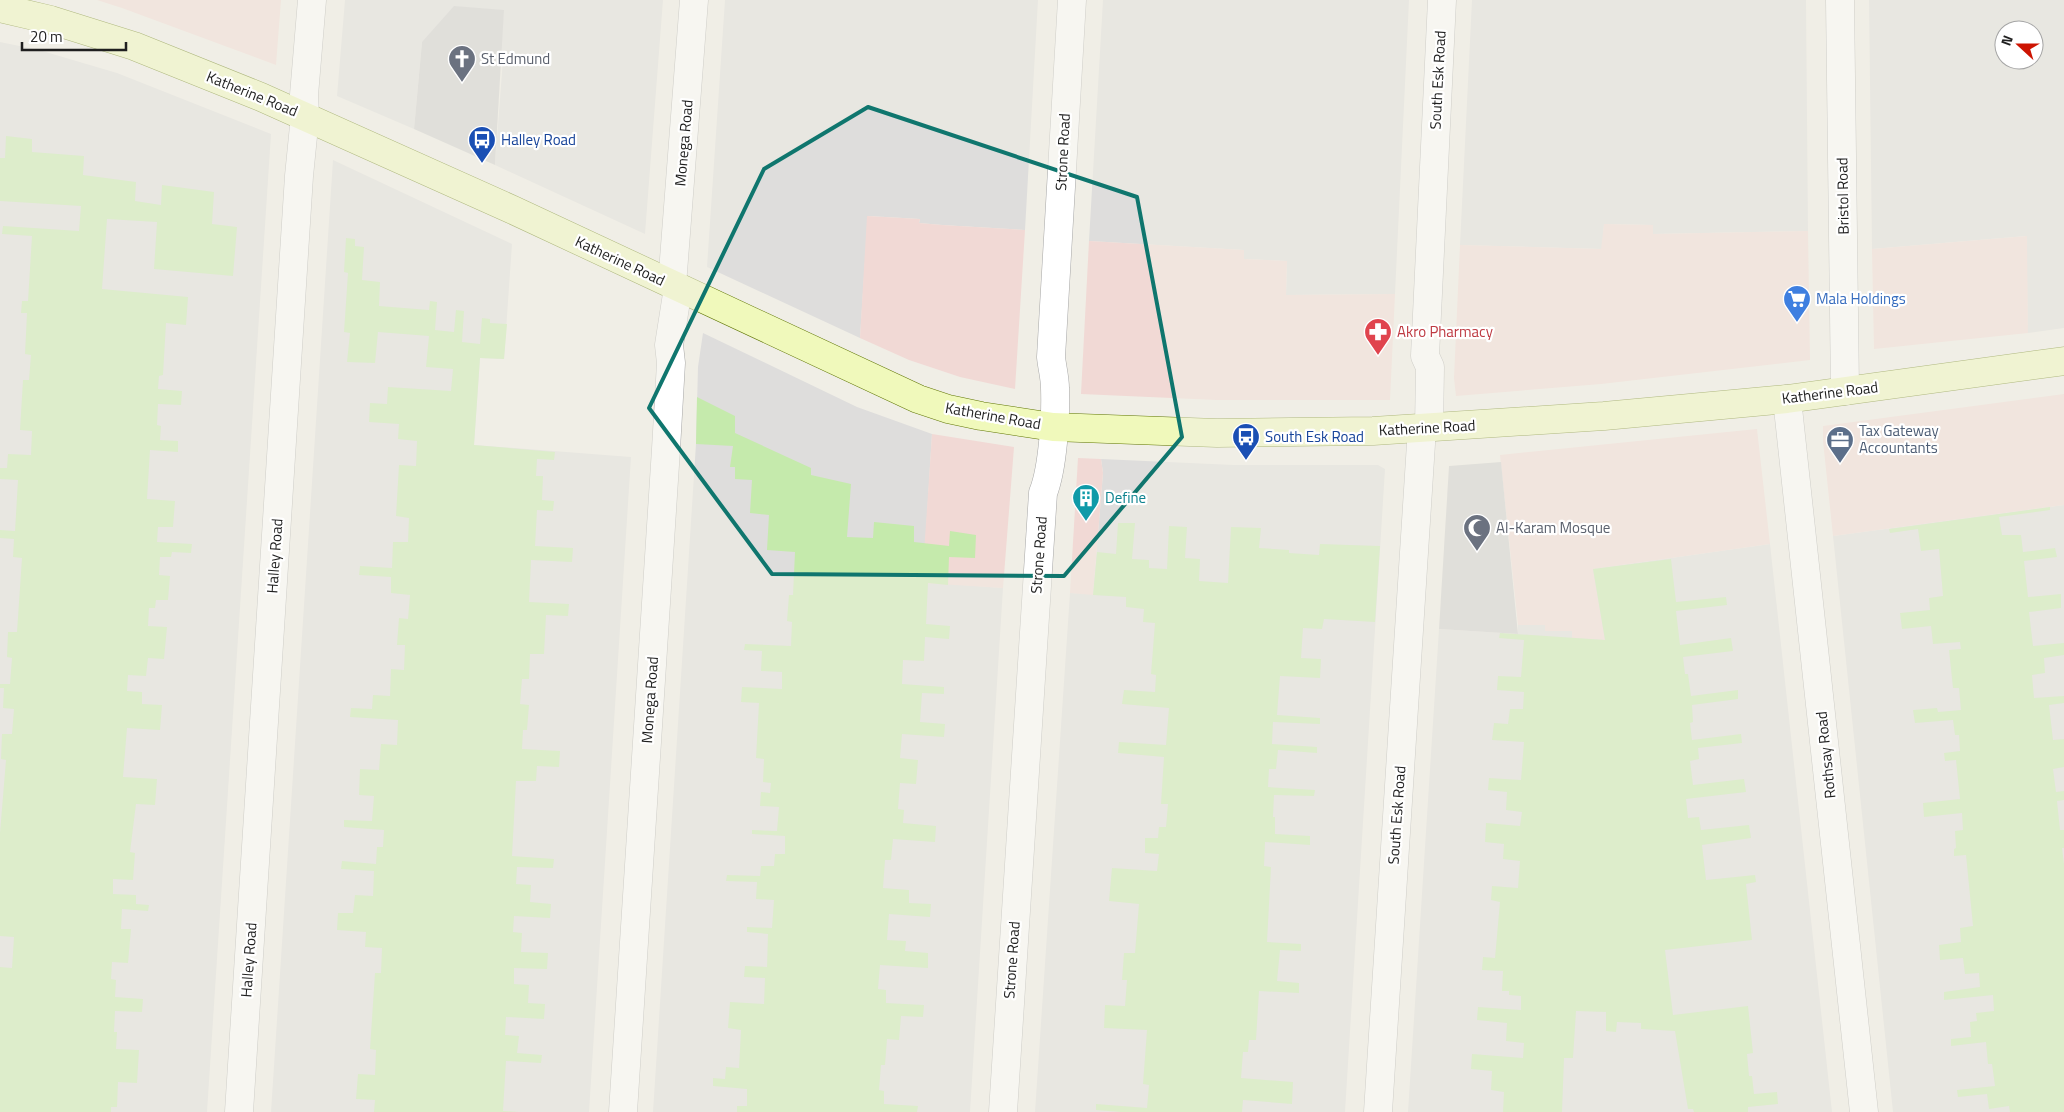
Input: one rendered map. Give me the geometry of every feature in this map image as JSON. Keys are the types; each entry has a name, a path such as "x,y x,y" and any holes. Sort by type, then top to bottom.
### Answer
{"main road":[{"name":"Katherine Road","path":"0,8 51,20 134,46 305,116 513,210 918,399 973,414 1053,427 1217,433 1425,428 1604,416 1787,399 2064,361"}],"street":[{"name":"Halley Road","path":"239,1112 299,176 305,116 305,83 312,0"},
{"name":"Monega Road","path":"623,1112 666,449 671,363 668,345 675,287 694,0"},
{"name":"Strone Road","path":"1003,1112 1043,493 1048,481 1053,427 1055,386 1051,357 1072,0"},
{"name":"South Esk Road","path":"1378,1112 1430,368 1426,356 1442,0"},
{"name":"Bristol Road","path":"1840,0 1845,391"},
{"name":"Rothsay Road","path":"1787,399 1864,1112"}],"highlighted area":[{"path":"868,107 1137,197 1182,437 1064,576 772,574 649,408 764,169"}],"shaded area":[{"path":"97,0 281,0 276,65 122,8"},
{"path":"345,0 663,0 645,234 495,165 503,59 422,42 414,129 337,96"},
{"path":"725,0 1038,0 1025,230 919,223 920,219 868,216 860,338 707,267"},
{"path":"1103,0 1409,0 1395,294 1286,295 1287,261 1244,259 1244,250 1089,241"},
{"path":"1472,0 1806,0 1808,231 1652,234 1653,225 1604,224 1602,249 1460,245"},
{"path":"1869,0 2064,0 2064,328 2028,333 2026,236 1872,249"},
{"name":"St Edmund","path":"454,6 504,10 495,165 414,129 422,42"},
{"path":"0,42 39,50 117,73 271,134 207,1112 0,1112"},
{"path":"333,160 512,244 504,359 480,358 474,445 631,457 589,1112 271,1112"},
{"path":"867,216 920,219 919,223 1025,230 1015,389 960,377 909,360 860,338"},
{"path":"1604,224 1653,225 1653,234 1808,231 1810,360 1601,384 1456,396 1454,378 1460,245 1601,249"},
{"path":"2027,236 2028,333 1874,349 1872,249"},
{"path":"1089,241 1244,250 1244,259 1287,261 1286,295 1395,294 1390,400 1217,400 1081,394"},
{"path":"703,333 857,407 932,434 923,582 1003,588 970,1112 653,1112 696,444 698,367"},
{"path":"2064,394 2064,505 1833,536 1823,426"},
{"path":"1757,429 1770,544 1593,569 1605,640 1572,638 1572,631 1545,631 1545,625 1518,625 1500,455"},
{"path":"932,434 1014,447 1003,588 922,583"},
{"name":"Define","path":"1078,458 1101,459 1103,473 1093,595 1070,593"},
{"path":"1101,459 1234,465 1378,465 1385,469 1345,1112 1035,1112 1070,593 1093,594 1103,473"},
{"name":"Al-Karam Mosque","path":"1501,462 1518,634 1439,629 1449,466"},
{"path":"2064,505 2064,1112 1893,1112 1833,536"},
{"path":"1770,544 1832,1112 1408,1112 1439,629 1518,634 1518,625 1546,625 1546,631 1573,631 1572,638 1593,569"}],"green space":[{"path":"6,136 32,139 32,152 84,156 83,175 136,182 135,201 161,205 162,185 214,192 212,224 237,227 233,276 154,269 157,222 107,219 102,289 188,297 186,325 166,323 163,375 159,376 158,389 182,391 181,405 158,404 157,425 161,426 160,440 178,441 178,452 150,450 147,499 175,501 173,527 158,527 157,542 192,544 191,553 172,552 171,557 160,557 159,575 170,576 168,600 156,600 155,608 149,608 148,626 167,627 164,659 148,658 146,676 128,675 127,691 142,692 142,704 162,705 160,730 127,728 123,777 157,779 155,805 136,804 130,852 135,853 133,880 113,879 113,894 136,895 136,904 149,905 148,911 122,909 121,929 131,929 128,963 112,962 111,979 116,980 115,997 143,999 142,1012 115,1011 114,1032 117,1032 116,1049 139,1050 137,1083 118,1082 117,1107 111,1107 111,1112 0,1112 0,967 12,968 14,937 0,936 0,833 6,760 1,759 2,734 12,734 14,709 3,708 4,688 0,688 0,684 10,684 12,658 7,657 8,632 17,632 22,558 13,557 14,539 0,538 0,530 15,531 18,480 0,479 0,468 7,468 8,454 31,455 32,431 20,430 23,380 29,380 31,355 25,354 27,313 21,313 22,301 28,301 32,236 2,234 3,226 79,231 81,206 0,201 0,158 5,158"},
{"path":"346,238 355,239 355,246 364,247 362,280 380,282 379,306 429,310 430,301 437,302 435,330 454,332 456,310 464,311 462,342 480,344 482,318 490,319 490,323 507,324 504,359 480,358 474,445 555,452 554,460 537,459 536,476 543,476 542,500 554,501 553,511 537,510 535,546 573,548 572,562 531,560 529,602 569,604 568,616 546,615 544,654 530,654 529,679 522,679 520,704 529,705 527,730 523,730 522,749 560,751 559,767 537,766 536,781 516,781 512,856 554,859 553,868 517,867 516,884 531,885 530,902 551,904 550,918 514,916 513,932 522,933 521,952 548,953 547,969 514,968 514,984 529,985 528,1003 545,1004 544,1019 506,1017 505,1035 519,1036 517,1053 542,1055 541,1063 506,1061 503,1111 519,1112 374,1112 375,1100 356,1099 358,1074 375,1075 376,1050 370,1049 375,973 381,973 382,948 365,947 366,932 337,930 338,913 353,913 355,895 373,896 374,871 341,869 342,861 376,864 377,847 383,847 384,830 344,827 344,820 372,821 374,796 359,795 360,769 379,770 381,744 397,745 398,720 350,717 351,708 372,709 373,695 390,696 391,669 404,670 405,645 397,645 399,618 408,619 410,595 391,593 391,577 359,575 360,566 392,568 393,542 408,542 409,518 396,516 399,465 416,466 417,441 398,439 399,424 369,422 370,403 387,404 388,387 451,391 453,369 426,367 429,336 378,332 375,363 347,362 350,333 344,332 348,273 344,272"},
{"path":"697,397 735,416 735,433 811,468 811,475 851,484 847,537 873,538 874,522 914,526 914,542 949,546 950,531 976,535 975,558 949,557 948,585 928,583 926,624 950,626 949,639 925,637 924,661 903,660 902,684 944,687 944,694 922,693 920,722 945,724 944,737 902,734 900,758 918,760 916,784 900,783 898,809 904,810 903,823 936,826 935,842 893,839 891,860 885,860 883,888 909,890 909,903 931,904 930,917 889,914 887,940 906,941 905,951 928,953 928,968 880,965 878,989 886,990 886,1003 924,1005 923,1017 901,1016 899,1040 887,1039 885,1065 881,1065 879,1090 884,1091 884,1104 918,1106 917,1112 737,1112 737,1106 747,1106 747,1089 713,1086 713,1078 725,1079 726,1067 739,1068 741,1030 728,1028 730,1002 764,1004 765,978 744,977 745,966 767,967 768,934 747,932 747,927 772,928 774,900 756,899 757,882 726,881 727,875 760,876 761,866 774,866 775,854 785,854 785,836 752,834 752,830 777,831 779,807 760,806 761,792 770,793 771,783 763,782 764,759 756,758 759,703 741,702 742,687 782,689 782,672 761,671 762,651 744,650 745,644 791,646 792,622 787,621 789,595 793,595 795,552 767,550 769,515 750,513 752,480 735,479 735,467 730,467 733,446 696,444"},
{"path":"2050,507 2050,510 1999,517 2002,535 2021,535 2023,552 2055,548 2057,557 2024,561 2028,597 2061,594 2061,608 2029,612 2033,646 2064,643 2064,655 2044,658 2045,673 2032,675 2034,698 2064,696 2064,703 2049,705 2053,740 2064,739 2064,767 2053,769 2056,792 2064,791 2064,800 2057,801 2060,830 2064,830 2064,848 2062,848 2064,864 2064,1112 2010,1112 2009,1106 1989,1109 1987,1094 1958,1097 1957,1090 1995,1086 1992,1064 1988,1064 1986,1042 1951,1046 1951,1039 1971,1037 1970,1022 1977,1021 1976,1013 1994,1011 1993,995 1944,1000 1944,992 1980,987 1979,973 1965,974 1963,958 1940,960 1939,945 1961,942 1960,928 1973,926 1966,855 1954,856 1954,849 1956,848 1955,831 1963,830 1962,813 1924,817 1923,803 1960,799 1956,760 1945,761 1944,753 1960,751 1959,735 1955,735 1953,720 1915,723 1913,710 1937,708 1938,712 1961,710 1959,688 1953,688 1949,650 1961,649 1960,642 1933,644 1931,626 1902,629 1900,613 1930,610 1929,598 1943,596 1939,549 1921,551 1918,529 1890,533 1889,529"},
{"path":"1118,523 1135,523 1132,559 1149,560 1149,568 1167,569 1169,526 1187,527 1185,558 1200,559 1199,581 1228,583 1231,527 1261,528 1259,548 1289,550 1289,553 1319,555 1320,544 1380,546 1375,622 1324,619 1322,629 1303,628 1301,658 1321,659 1320,678 1280,676 1277,715 1320,718 1320,724 1273,722 1272,744 1317,747 1317,753 1278,750 1276,769 1269,769 1268,787 1315,790 1314,796 1274,795 1273,817 1275,817 1275,834 1310,836 1310,845 1265,842 1264,866 1271,867 1267,942 1301,944 1301,951 1280,950 1277,981 1299,983 1299,993 1259,991 1256,1040 1249,1040 1248,1052 1243,1052 1241,1078 1293,1082 1292,1104 1243,1100 1242,1112 1121,1112 1096,1110 1096,1104 1147,1108 1149,1085 1143,1084 1147,1030 1104,1028 1105,1005 1125,1006 1127,980 1122,980 1124,953 1135,953 1139,904 1109,901 1112,868 1157,871 1159,854 1145,853 1145,838 1158,838 1159,827 1166,827 1168,804 1161,804 1164,757 1118,753 1119,742 1166,745 1169,708 1122,704 1124,690 1155,692 1156,675 1151,674 1155,623 1143,622 1144,609 1126,607 1126,597 1093,595 1097,552 1116,554"},
{"path":"1671,559 1676,602 1726,597 1727,605 1676,611 1680,645 1731,638 1733,651 1683,657 1691,696 1738,690 1738,699 1692,705 1693,722 1690,723 1692,740 1741,734 1742,743 1698,748 1699,759 1690,761 1693,785 1744,779 1746,792 1686,799 1688,818 1699,817 1701,830 1749,825 1751,838 1702,845 1706,880 1755,875 1756,882 1746,884 1752,940 1665,950 1673,1015 1748,1006 1753,1053 1747,1054 1749,1076 1752,1076 1754,1094 1777,1092 1778,1104 1748,1107 1748,1112 1694,1112 1693,1109 1688,1109 1675,1031 1641,1029 1641,1023 1617,1022 1616,1032 1606,1031 1606,1012 1576,1011 1573,1058 1564,1058 1562,1112 1503,1112 1504,1092 1491,1090 1492,1071 1471,1069 1472,1054 1523,1058 1524,1043 1506,1041 1507,1023 1477,1020 1478,1007 1521,1010 1521,996 1509,995 1509,991 1502,991 1503,971 1482,970 1483,957 1495,958 1500,902 1491,900 1492,886 1518,888 1520,861 1503,859 1504,844 1485,842 1486,823 1520,826 1522,812 1506,810 1507,792 1488,790 1489,778 1521,780 1524,742 1492,740 1494,723 1508,724 1510,709 1523,709 1524,692 1497,690 1498,676 1521,677 1524,640 1499,638 1500,633 1605,640 1593,569"}],"place":[{"name":"St Edmund","path":"462,83"},
{"name":"Halley Road","path":"482,164"},
{"name":"Mala Holdings","path":"1797,323"},
{"name":"Akro Pharmacy","path":"1378,356"},
{"name":"South Esk Road","path":"1246,461"},
{"name":"Tax Gateway Accountants","path":"1840,464"},
{"name":"Define","path":"1086,522"},
{"name":"Al-Karam Mosque","path":"1477,552"}]}
